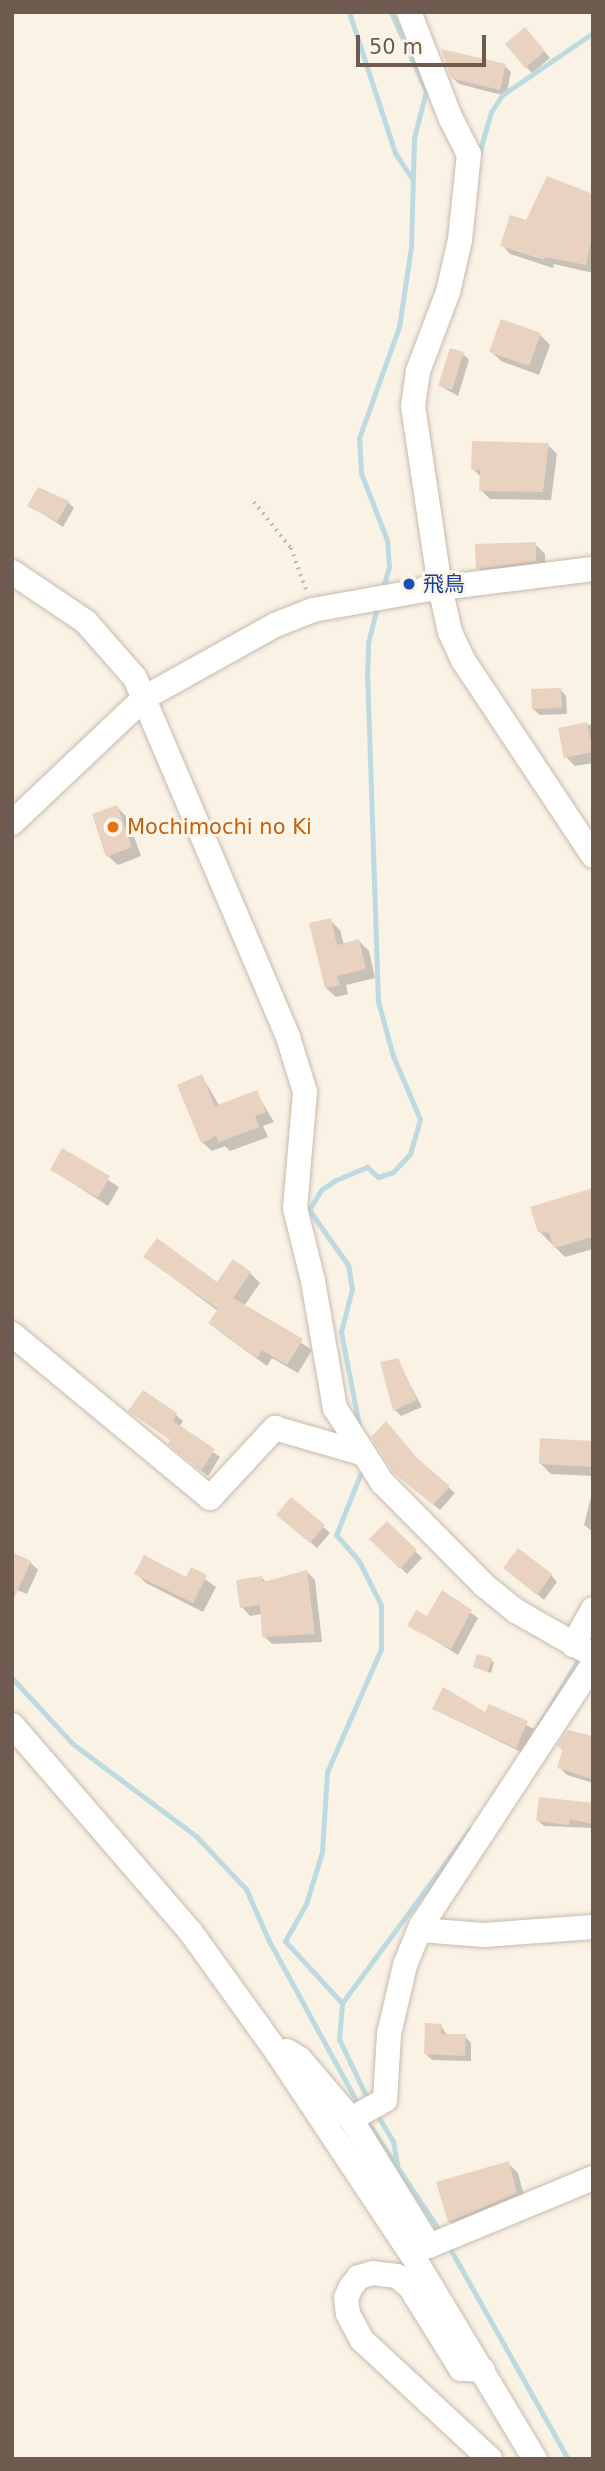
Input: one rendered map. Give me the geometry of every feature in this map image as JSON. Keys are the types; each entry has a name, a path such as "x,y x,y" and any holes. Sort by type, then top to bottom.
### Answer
{"street":[{"path":"409,12 451,119 469,154 460,240 448,292 418,371 413,406 448,586 450,632 463,660 593,856"},
{"path":"12,823 144,698 275,625 313,610 390,596 448,586 593,569"},
{"path":"12,572 86,622 111,646 144,698 289,1037 305,1091 295,1208 313,1281 335,1408 361,1453 382,1482 485,1586 516,1611 585,1653"},
{"path":"12,1334 210,1499 275,1428 361,1453"},
{"path":"351,2119 385,2100 388,2047 405,1965 420,1930 585,1653 593,1609"},
{"path":"12,1725 190,1931 267,2038 478,2363 535,2459"},
{"path":"420,1930 484,1934 593,1927"},
{"path":"267,2038 300,2059 351,2119 438,2241 478,2363"},
{"path":"438,2241 593,2178"},
{"path":"478,2363 461,2369 418,2298 397,2276 373,2273 359,2277 351,2287 346,2298 348,2314 362,2340 490,2459"}],"path":[{"path":"254,502 291,548 313,610"}],"building":[{"path":"525,27 545,51 525,68 505,44"},
{"path":"441,49 506,64 500,90 451,78"},
{"path":"547,176 593,194 593,230 586,265 545,257 544,260 500,246 510,215 526,220"},
{"path":"501,319 541,333 529,366 489,352"},
{"path":"450,348 464,352 452,390 438,386"},
{"path":"472,441 549,443 543,492 479,491 480,470 471,470"},
{"path":"38,487 69,501 57,522 27,506"},
{"path":"536,542 536,561 476,569 475,544"},
{"path":"561,688 562,708 532,709 531,689"},
{"path":"587,722 593,752 564,758 558,728"},
{"path":"117,805 132,847 106,857 92,814"},
{"path":"331,918 337,945 359,939 366,969 337,976 340,985 325,988 309,923"},
{"path":"202,1074 215,1106 257,1090 266,1112 255,1116 259,1127 219,1142 216,1136 201,1143 177,1085"},
{"path":"62,1148 110,1176 98,1198 50,1170"},
{"path":"593,1188 593,1237 554,1248 549,1233 538,1232 530,1207"},
{"path":"157,1238 217,1282 233,1259 251,1272 233,1298 303,1339 287,1365 262,1350 257,1358 208,1323 218,1309 143,1257"},
{"path":"398,1358 417,1400 393,1411 380,1362"},
{"path":"143,1390 177,1413 173,1421 215,1449 201,1471 168,1444 170,1440 128,1411"},
{"path":"386,1421 418,1459 450,1486 433,1505 394,1473 371,1437"},
{"path":"540,1438 593,1441 593,1467 539,1464"},
{"path":"291,1497 325,1525 310,1543 276,1515"},
{"path":"387,1521 417,1550 400,1569 369,1539"},
{"path":"518,1548 552,1574 537,1595 503,1568"},
{"path":"12,1552 31,1561 12,1603"},
{"path":"144,1555 186,1577 191,1567 207,1575 193,1603 134,1574"},
{"path":"307,1570 315,1634 262,1637 260,1605 240,1608 236,1580 262,1576 263,1582"},
{"path":"442,1590 472,1610 451,1649 407,1626 416,1610 427,1616"},
{"path":"477,1654 492,1658 488,1672 473,1667"},
{"path":"443,1687 485,1712 489,1704 528,1721 516,1748 432,1709"},
{"path":"568,1730 593,1736 593,1779 557,1768 563,1748 557,1746"},
{"path":"539,1797 593,1803 593,1824 570,1819 569,1825 536,1821"},
{"path":"425,2023 442,2024 441,2034 466,2034 465,2056 424,2054"},
{"path":"509,2161 517,2193 448,2222 436,2182"}],"waterway":[{"path":"349,12 395,153 412,178"},
{"path":"382,591 389,567 387,540 361,473 359,438 399,327 411,247 414,138 426,91 391,12"},
{"path":"479,154 491,112 502,95 593,33"},
{"path":"359,1425 341,1332 352,1289 348,1265 309,1210 321,1190 336,1180 367,1167 378,1177 393,1172 410,1154 420,1119 393,1056 378,1001 367,677 368,643 377,607"},
{"path":"342,2003 285,1941 306,1904 322,1852 327,1772 381,1649 381,1605 359,1561 336,1535 360,1475"},
{"path":"536,1729 580,1657"},
{"path":"12,1678 73,1744 196,1836 246,1889 268,1939 359,2106"},
{"path":"368,2100 339,2039 342,2003 471,1828"},
{"path":"376,2113 393,2141 397,2164"},
{"path":"366,2120 441,2233"},
{"path":"448,2245 568,2459"}],"place":[{"name":"飛鳥","path":"409,584"},
{"name":"Mochimochi no Ki","path":"113,827"}]}
